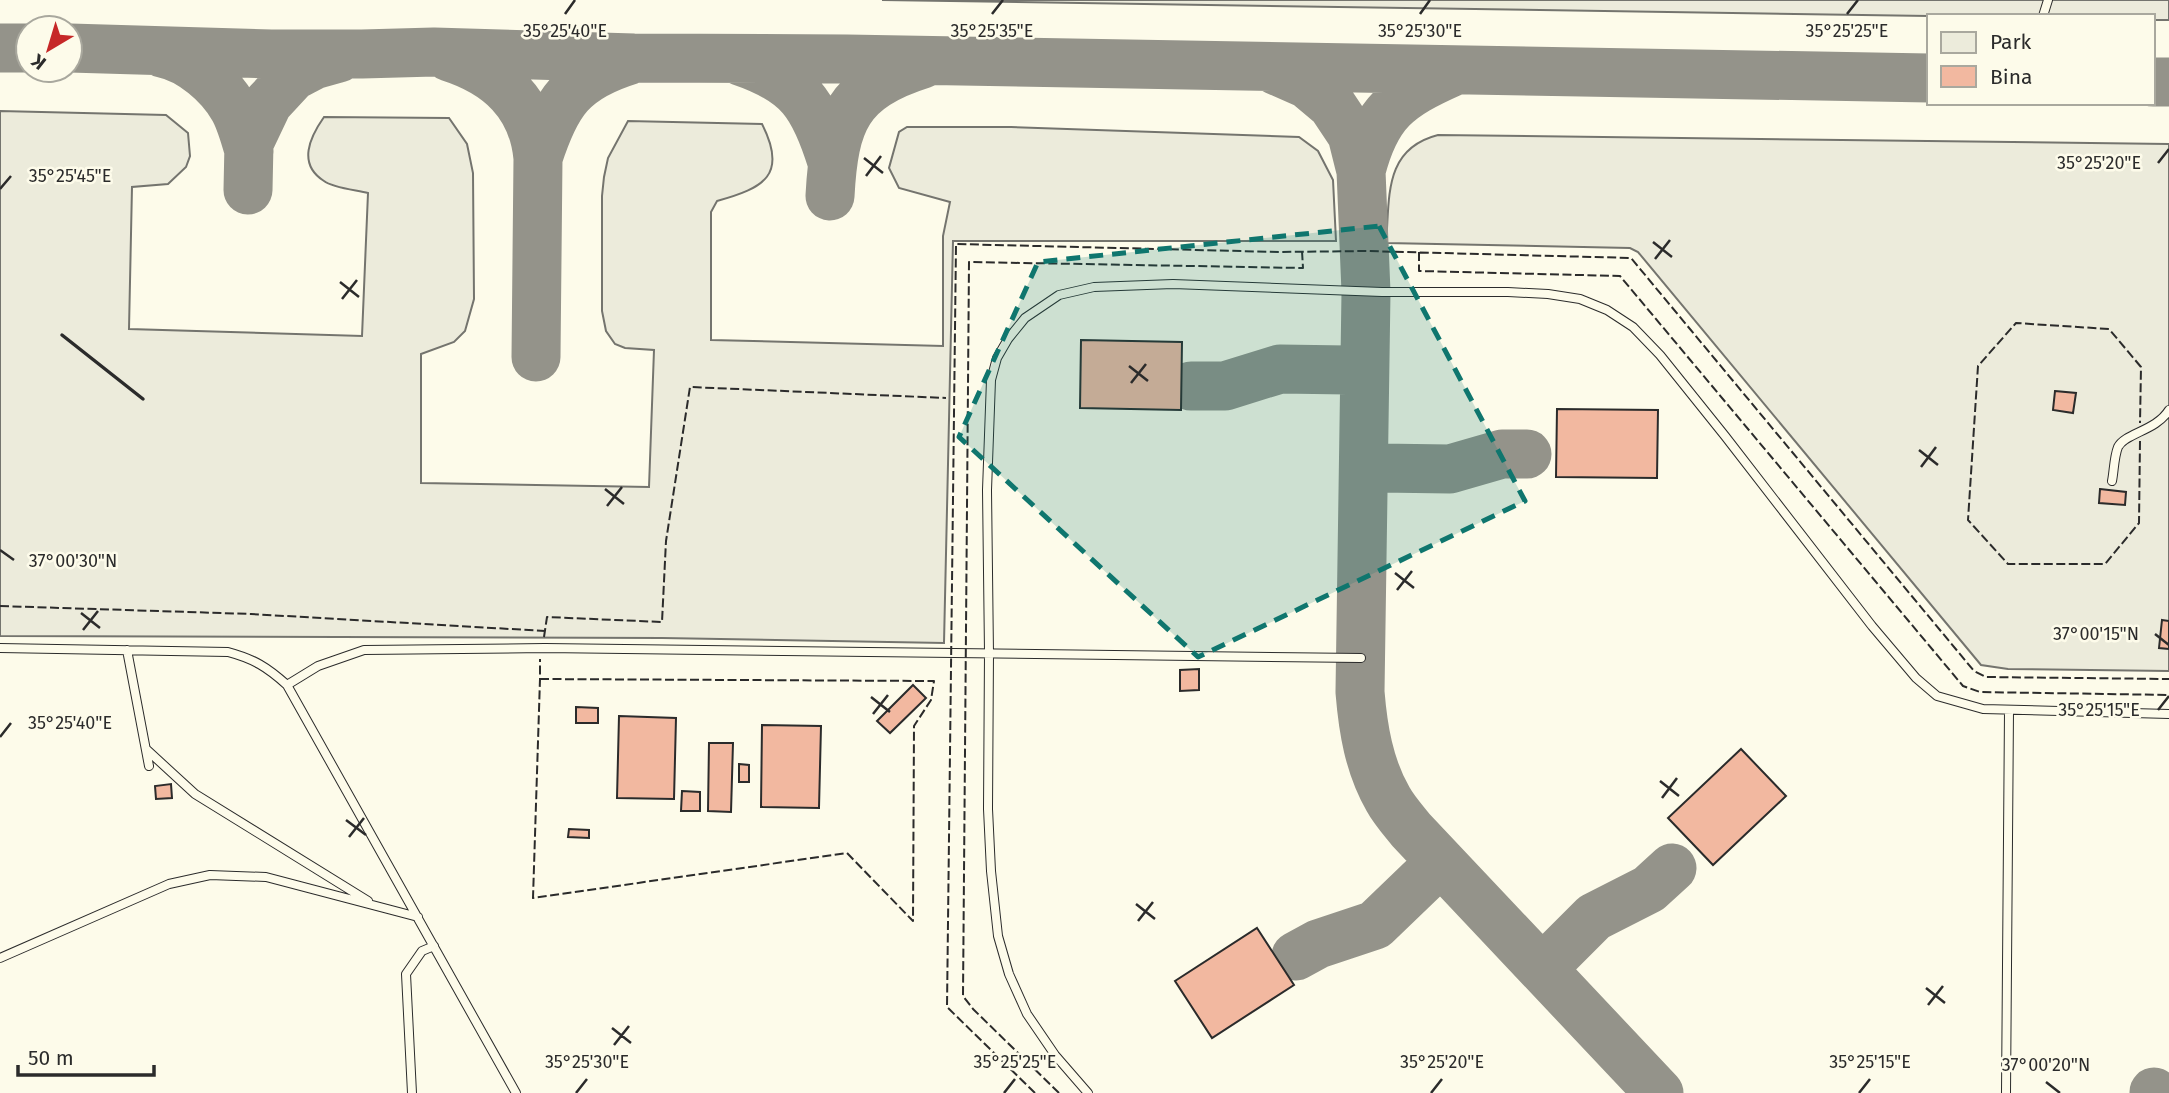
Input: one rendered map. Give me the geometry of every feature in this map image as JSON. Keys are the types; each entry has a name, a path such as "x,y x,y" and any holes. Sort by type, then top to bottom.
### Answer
{"lane":[{"path":"1088,1093 1055,1055 1027,1014 1009,974 998,936 988,809 987,490 991,380 997,358 1025,318 1059,296 1094,286 1173,284 1382,292 1508,292 1580,299 1607,310 1633,327 1660,355 1872,626 1916,678 1937,696 1983,709 2169,714"},
{"path":"2112,481 2119,447 2124,439 2156,425 2169,410"},
{"path":"0,648 228,652 251,658 287,685 516,1093"},
{"path":"287,685 318,666 364,650 545,648 1360,658"},
{"path":"127,650 149,766"},
{"path":"2006,1093 2009,711"},
{"path":"146,749 195,794 375,906"},
{"path":"0,958 169,884 210,874 266,877 418,917"},
{"path":"412,1093 406,974 422,951 434,946"}],"highlighted area":[{"path":"1379,226 1525,501 1198,657 959,437 1038,262"}],"green space":[{"path":"882,0 2169,0 2169,20 2155,20 2155,14 1927,16"},
{"path":"0,111 166,115 188,133 190,156 186,167 168,184 132,187 129,329 362,336 368,193 333,185 316,174 308,159 314,133 324,117 449,118 467,144 473,173 474,299 465,331 454,342 421,354 421,483 649,487 654,350 625,348 615,344 606,331 602,311 604,177 608,158 628,121 762,124 769,141 773,156 767,177 748,191 717,201 711,212 711,340 943,346 943,236 950,202 899,188 889,168 899,132 907,127 1011,127 1299,137 1318,151 1333,180 1336,241 953,241 944,643 662,638 0,636"},
{"path":"1438,135 2169,144 2169,671 2008,669 1981,665 1638,252 1630,248 1386,243 1390,193 1398,163 1407,151"}],"building":[{"path":"1081,340 1182,342 1181,410 1080,408"},
{"path":"2055,391 2076,393 2073,413 2053,410"},
{"path":"1557,409 1658,410 1657,478 1556,477"},
{"path":"2100,489 2126,492 2125,505 2099,503"},
{"path":"2162,620 2169,621 2169,649 2159,648"},
{"path":"1199,669 1199,690 1180,691 1180,670"},
{"path":"913,685 926,698 890,733 877,721"},
{"path":"576,707 598,708 598,723 576,723"},
{"path":"619,716 676,718 674,799 617,798"},
{"path":"762,725 821,726 819,808 761,807"},
{"path":"709,743 733,743 731,812 708,811"},
{"path":"1741,749 1786,796 1713,865 1668,818"},
{"path":"739,764 749,765 749,782 739,782"},
{"path":"171,784 172,798 156,799 155,786"},
{"path":"682,791 700,792 700,811 681,811"},
{"path":"569,829 589,830 589,838 568,837"},
{"path":"1257,928 1294,985 1212,1038 1175,981"}],"taxiway":[{"path":"0,48 14,48"},
{"path":"84,48 271,54 434,52 634,58 847,59 1927,78"},
{"path":"162,53 194,67 221,91 236,114 249,151"},
{"path":"449,57 483,72 510,93 521,107 535,139 538,158 536,357"},
{"path":"248,190 249,143 268,103 293,76 314,65 339,58"},
{"path":"538,158 552,122 569,95 594,75 630,60"},
{"path":"740,61 777,77 801,97 811,110 832,162"},
{"path":"830,196 836,147 841,128 850,111 861,97 877,84 897,73 923,64"},
{"path":"1275,70 1307,84 1332,105 1352,135 1361,171 1366,292 1360,692 1365,733 1376,774 1390,803 1411,830 1659,1093"},
{"path":"1361,171 1374,134 1392,108 1417,89 1452,72"},
{"path":"2155,82 2169,82"},
{"path":"1191,386 1225,386 1280,369 1348,370"},
{"path":"1371,473 1364,478 1364,457 1380,468 1450,469 1502,454 1527,454"},
{"path":"1553,958 1594,917 1649,889 1672,868"},
{"path":"1296,956 1318,944 1375,925 1427,875"}],"fence":[{"path":"1035,1093 947,1007 956,244 1631,258 1974,671 1986,677 2169,679"},
{"path":"1059,1093 963,996 969,262 1303,268 1302,251"},
{"path":"1419,252 1419,271 1620,276 1963,686 1980,692 2169,695"},
{"path":"2140,423 2141,367 2109,329 2016,323 1978,366 1968,520 2008,564 2105,564 2139,523 2140,441"},
{"path":"544,637 547,617 662,622 666,541 690,387 946,398"},
{"path":"0,606 251,614 545,631"},
{"path":"540,659 533,898 847,853 913,921 914,726 931,700 934,681 540,679"}],"wall":[{"path":"62,335 143,399"}]}
